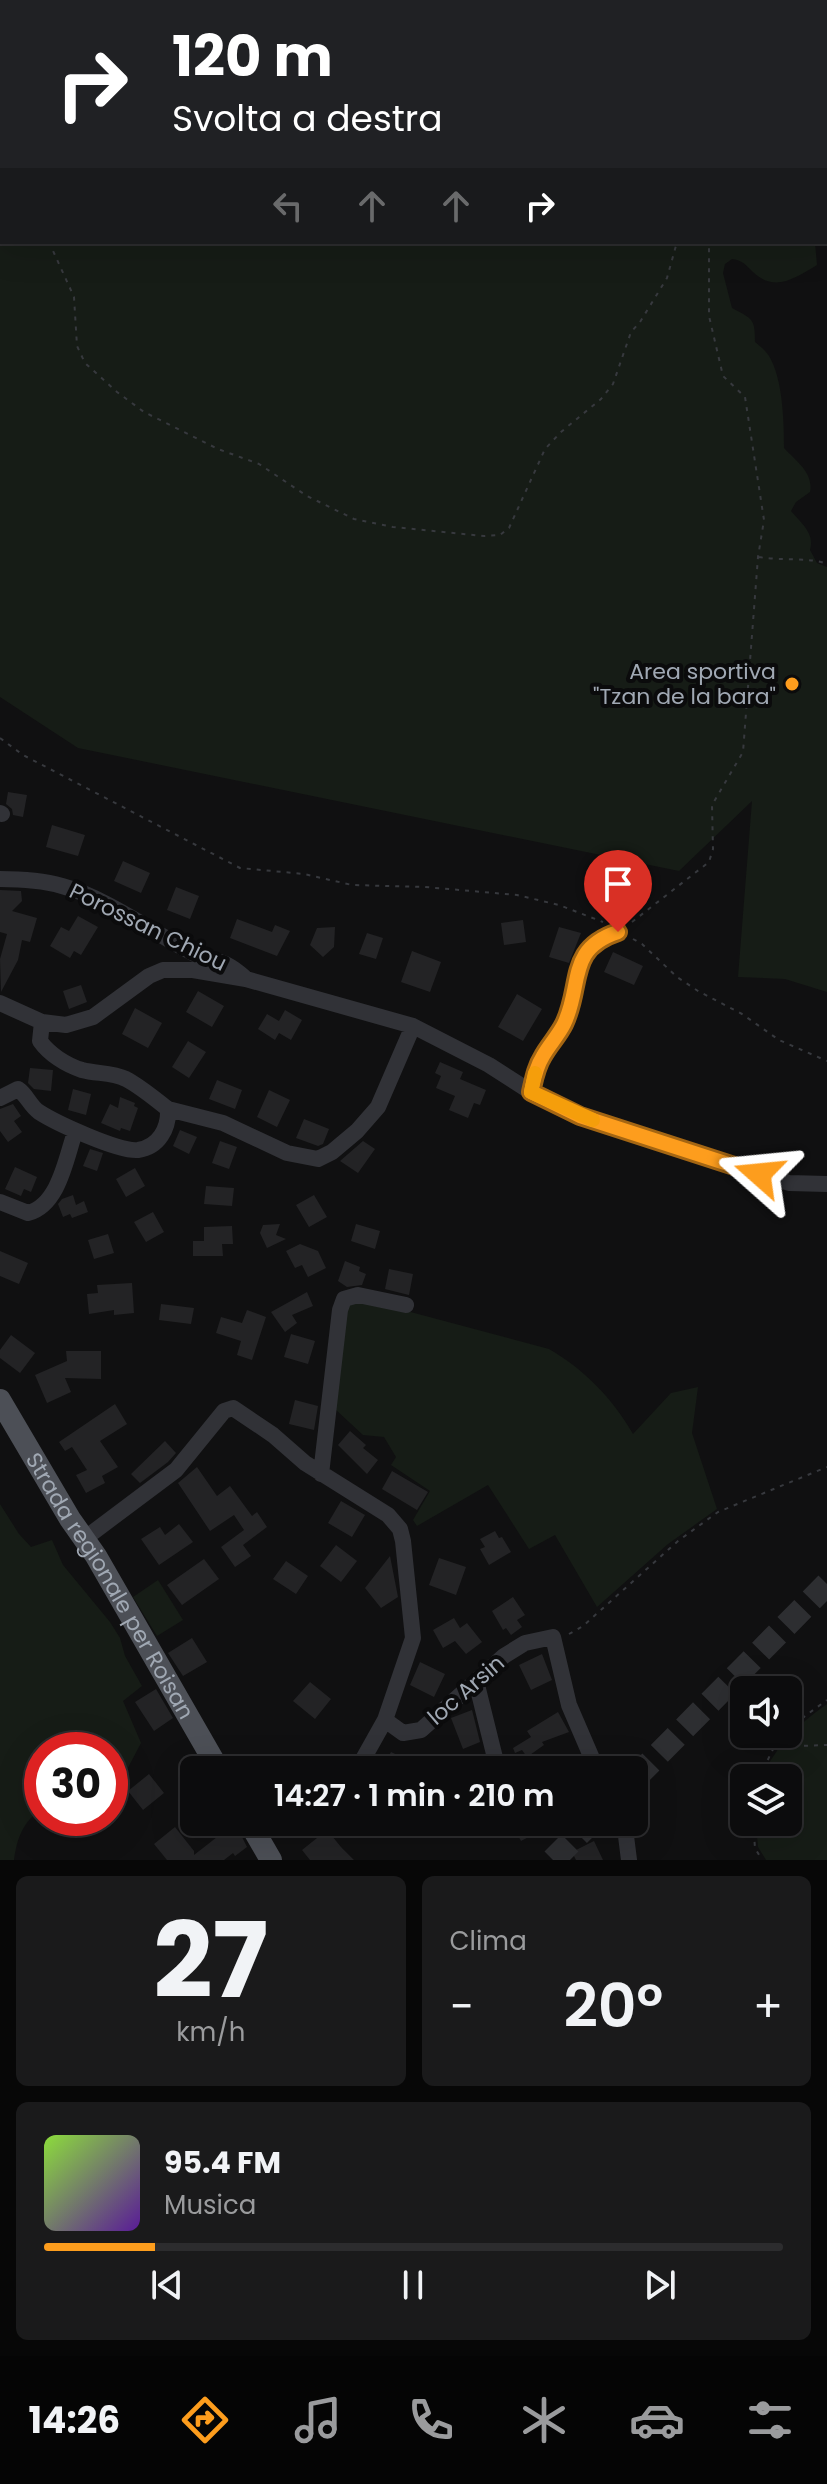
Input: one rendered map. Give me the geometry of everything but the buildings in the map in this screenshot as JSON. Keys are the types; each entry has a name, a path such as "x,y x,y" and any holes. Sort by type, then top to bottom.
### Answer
{"main road":[{"name":"Strada regionale per Roisan","path":"1,1404 211,1756"},
{"path":"257,1836 271,1860"}],"street":[{"name":"Porossan Chiou","path":"0,879 64,886 198,955 229,963 246,979"},
{"path":"531,1092 536,1069 567,1020 579,966 588,949 602,937 618,932"},
{"name":"Porossan Chiou","path":"0,1003 42,1022 66,1025 93,1017 149,976 163,970 193,970 246,979 418,1029 580,1116 789,1183 827,1184"},
{"path":"42,1022 40,1041 55,1056 81,1070 124,1078 168,1109 223,1123 287,1153 318,1159 332,1152 357,1131 378,1107 418,1029"},
{"path":"0,1098 18,1089 38,1111 75,1132 136,1150 153,1145 167,1129 168,1109"},
{"path":"0,1202 28,1213 41,1208 55,1188 75,1132"},
{"path":"321,1474 340,1310 344,1299 358,1295 406,1305"},
{"path":"84,1539 176,1470 224,1411 233,1408 273,1435 305,1463 388,1515 400,1529 413,1638 385,1720 365,1756"},
{"path":"553,1637 569,1705 591,1756"},
{"name":"loc Arsin","path":"385,1720 403,1733 421,1730 504,1656 525,1643 553,1637"},
{"path":"476,1681 495,1756"},
{"path":"626,1836 629,1860"}],"path":[{"path":"50,244 74,297 77,346 85,363 144,412 218,449 259,464 307,496 354,519 393,527 484,536 500,535 509,528 545,449 601,399 613,384 631,332 667,278 676,244"},
{"path":"618,932 709,862 713,849 712,805 743,752 758,557 764,520 745,397 723,376 709,316 709,244"},
{"path":"758,557 827,564"},
{"path":"0,738 23,755 240,868 304,874 352,885 425,887 517,895 559,905 597,919 642,944 677,977 742,1014 779,1040 827,1061"},
{"path":"553,1637 570,1634 583,1626 678,1541 718,1512 738,1501 827,1467"},
{"path":"802,1719 827,1700"},
{"path":"802,1746 827,1745"},
{"path":"754,1836 755,1848 762,1860"}],"shaded area":[{"path":"0,244 815,244 817,265 785,281 769,282 744,263 732,259 725,264 723,273 732,308 751,320 755,342 774,365 782,401 784,448 803,468 811,485 810,492 796,502 791,511 809,533 810,550 817,563 827,567 827,992 785,979 738,977 752,801 679,871 78,748 0,697"},
{"path":"358,1298 549,1349 597,1386 633,1434 671,1393 698,1387 692,1433 717,1509 668,1544 597,1607 555,1535 529,1549 488,1485 417,1526 413,1520 430,1491 391,1465 396,1457 384,1437 363,1435 335,1409 346,1309"},
{"path":"0,1504 31,1547 52,1540 63,1565 120,1638 125,1656 142,1686 123,1701 141,1743 128,1768 128,1732 24,1732 24,1828 14,1860 0,1860"},
{"path":"158,1580 183,1620 157,1636 133,1597"},
{"path":"827,1704 827,1860 766,1860 758,1847 757,1836 802,1836 802,1764 769,1764 780,1748 802,1748 802,1724"}],"tunnel":[{"path":"648,1765 827,1584"},
{"path":"553,1860 577,1836"}],"slow traffic":[{"path":"535,1073 531,1092 593,1120"}],"place":[{"name":"Area sportiva \"Tzan de la bara\"","path":"792,684"}],"route":[{"path":"618,932 602,937 588,949 579,966 567,1020 543,1054 531,1092 580,1116 759,1174"}]}
